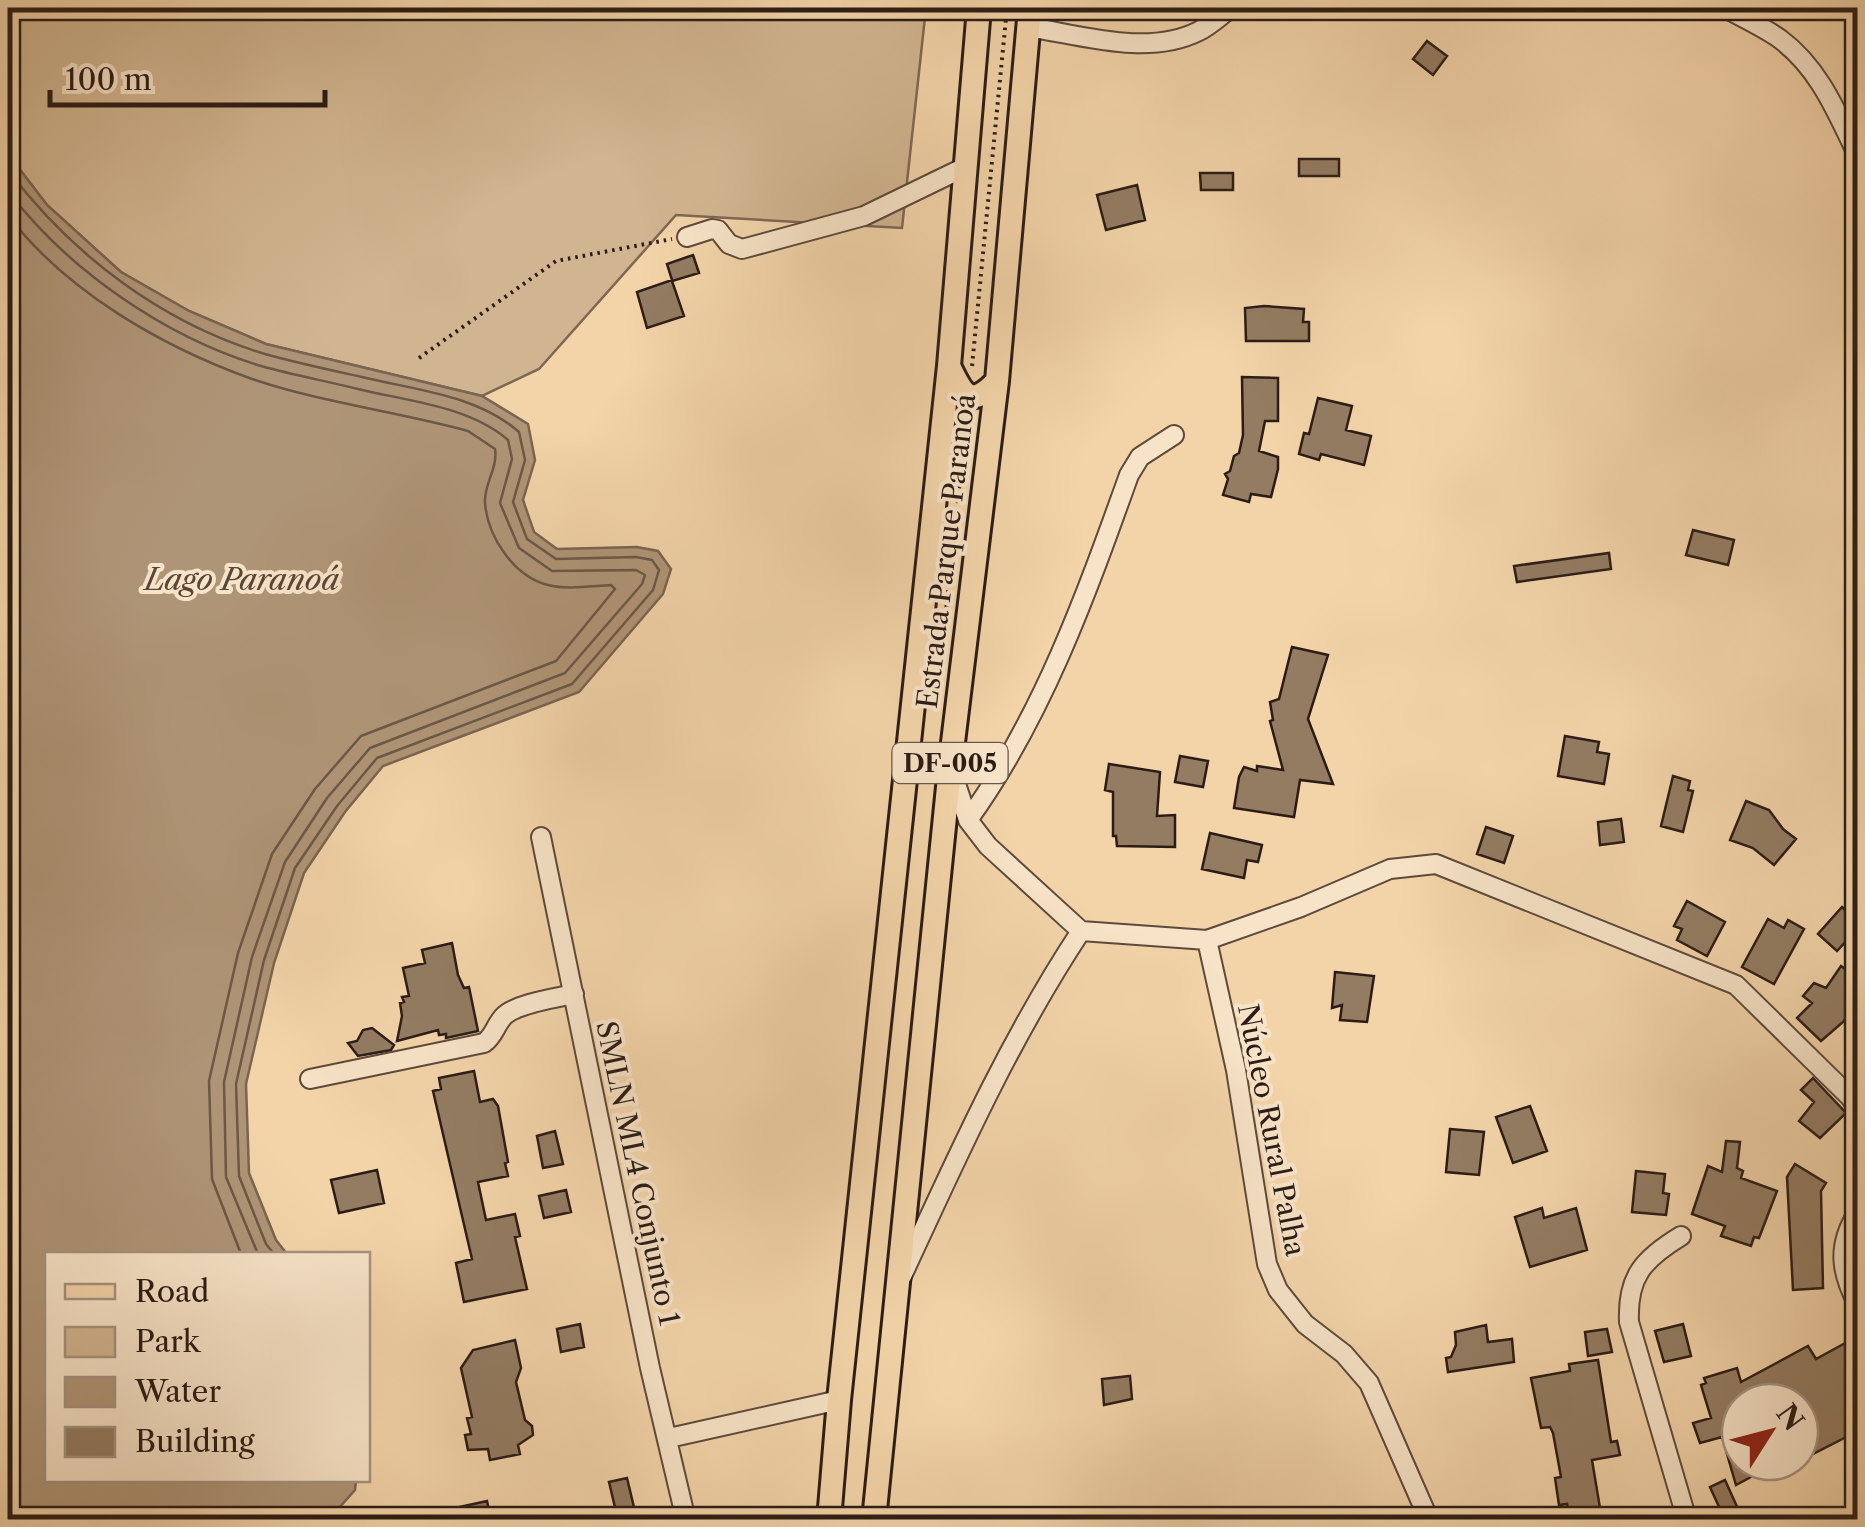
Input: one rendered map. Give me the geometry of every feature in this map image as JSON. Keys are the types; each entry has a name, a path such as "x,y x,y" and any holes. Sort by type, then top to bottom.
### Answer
{"main road":[{"name":"Estrada Parque Paranoá","path":"829,1520 838,1400 948,366 979,8"},
{"name":"Estrada Parque Paranoá","path":"874,1520 950,767 997,381 1029,17"},
{"path":"948,366 962,392 970,397 980,396 997,381"}],"street":[{"path":"1029,17 1140,43 1160,43 1202,30 1231,8"},
{"path":"1725,8 1779,39 1805,63 1826,89 1858,156"},
{"path":"687,237 718,230 729,244 742,249 864,216 965,168"},
{"path":"968,820 1029,723 1078,613 1129,475 1140,457 1174,434"},
{"path":"950,767 968,820 1010,868 1081,931 1207,940 1301,907 1390,869 1436,864 1736,985 1858,1108"},
{"name":"SMLN ML4 Conjunto 1","path":"542,836 646,1350 686,1520"},
{"path":"898,1286 999,1070 1043,989 1081,931"},
{"name":"Núcleo Rural Palha","path":"1207,940 1236,1070 1267,1264 1278,1290 1305,1324 1344,1354 1369,1383 1429,1520"},
{"path":"310,1079 484,1044 510,1010 574,994"},
{"path":"1858,1212 1842,1246 1847,1286 1858,1305"},
{"path":"1680,1236 1654,1252 1637,1273 1628,1298 1629,1322 1687,1520"},
{"path":"669,1438 838,1400"},
{"path":"1846,1520 1858,1514"}],"path":[{"path":"419,358 556,260 687,237"}],"green space":[{"path":"8,8 926,8 902,228 676,215 539,369 482,396 266,344 189,311 121,272 47,205 8,154"}],"water":[{"name":"Lago Paranoá","path":"8,154 47,205 121,272 189,311 266,344 482,396 528,424 535,460 523,500 534,532 557,549 637,547 658,551 671,569 663,594 579,692 383,766 345,812 304,873 274,963 246,1084 249,1173 276,1240 285,1252 45,1252 45,1482 356,1482 355,1490 329,1519 8,1519"}],"building":[{"path":"1427,41 1447,56 1433,75 1413,59"},
{"path":"1299,159 1339,159 1339,176 1299,176"},
{"path":"1200,173 1233,173 1233,190 1201,190"},
{"path":"1137,185 1145,220 1106,230 1097,195"},
{"path":"693,255 699,273 672,281 684,316 647,328 637,292 672,280 667,264"},
{"path":"1245,308 1304,309 1309,341 1246,341"},
{"path":"1242,377 1278,378 1278,421 1265,421 1259,451 1278,457 1278,469 1271,497 1251,494 1249,502 1223,495 1228,479 1225,474 1239,453 1243,435"},
{"path":"1318,398 1352,406 1346,430 1371,436 1364,465 1321,454 1319,460 1299,454 1304,433 1309,434"},
{"path":"1693,530 1734,540 1728,565 1686,555"},
{"path":"1609,553 1611,569 1517,582 1514,566"},
{"path":"1292,647 1328,655 1308,719 1333,784 1300,780 1294,817 1234,808 1244,767 1283,770 1270,721 1270,702 1279,699"},
{"path":"1565,736 1599,742 1597,752 1609,754 1604,784 1558,776"},
{"path":"1180,756 1208,761 1203,787 1175,782"},
{"path":"1109,764 1160,772 1157,816 1175,815 1175,847 1117,846 1113,836 1113,792 1105,790"},
{"path":"1673,776 1690,781 1688,790 1693,791 1683,832 1661,826"},
{"path":"1746,801 1769,810 1796,839 1774,865 1753,848 1730,840"},
{"path":"1621,819 1624,842 1600,845 1598,822"},
{"path":"1486,827 1513,836 1504,863 1477,854"},
{"path":"1210,833 1262,845 1258,862 1247,860 1244,878 1202,869"},
{"path":"1687,901 1725,922 1707,956 1677,940 1682,929 1674,926"},
{"path":"1842,907 1858,922 1858,928 1837,951 1818,934"},
{"path":"1768,919 1784,928 1788,920 1804,929 1774,984 1742,967"},
{"path":"452,943 458,975 464,988 469,987 478,1031 446,1038 438,1030 397,1041 402,1016 400,1003 404,1002 402,997 409,996 403,968 425,963 422,950"},
{"path":"1841,966 1858,978 1858,1001 1843,1022 1821,1041 1797,1018 1812,1003 1803,996 1814,983 1826,988"},
{"path":"1335,972 1374,976 1367,1022 1340,1020 1342,1005 1332,1008"},
{"path":"372,1028 394,1045 391,1050 358,1056 348,1043 357,1041 363,1030"},
{"path":"474,1071 480,1102 493,1099 498,1106 508,1162 508,1176 478,1182 486,1220 515,1214 520,1236 515,1237 527,1289 464,1302 456,1263 472,1259 433,1091 441,1089 439,1078"},
{"path":"1813,1078 1846,1113 1820,1138 1799,1121 1814,1102 1801,1090"},
{"path":"1530,1106 1547,1151 1513,1163 1496,1117"},
{"path":"1450,1129 1484,1132 1479,1175 1446,1172"},
{"path":"555,1131 563,1164 543,1168 537,1136"},
{"path":"1726,1141 1740,1142 1737,1168 1743,1171 1741,1178 1777,1191 1759,1238 1754,1237 1751,1246 1721,1236 1725,1226 1692,1214 1708,1166 1722,1172"},
{"path":"1795,1164 1826,1183 1821,1191 1823,1288 1793,1290 1787,1177"},
{"path":"377,1170 384,1203 339,1213 331,1180"},
{"path":"1636,1171 1665,1174 1663,1193 1669,1194 1666,1215 1632,1212"},
{"path":"566,1190 571,1212 544,1218 539,1196"},
{"path":"1542,1208 1544,1218 1576,1208 1587,1250 1530,1267 1515,1217"},
{"path":"580,1324 584,1347 561,1352 557,1329"},
{"path":"1683,1324 1691,1356 1664,1362 1655,1331"},
{"path":"1486,1325 1488,1342 1512,1339 1514,1362 1448,1372 1446,1358 1451,1357 1456,1345 1455,1332"},
{"path":"1607,1329 1612,1352 1588,1356 1585,1332"},
{"path":"1858,1336 1858,1431 1820,1450 1820,1382 1741,1382 1808,1346 1816,1359"},
{"path":"515,1340 521,1368 516,1382 525,1420 532,1426 533,1435 518,1445 520,1454 490,1460 488,1449 468,1450 465,1435 471,1434 467,1418 472,1417 461,1368 473,1350"},
{"path":"1598,1360 1611,1442 1617,1441 1620,1455 1592,1460 1602,1520 1570,1520 1567,1504 1559,1505 1555,1478 1561,1477 1553,1433 1550,1427 1541,1428 1531,1378 1570,1371 1569,1364"},
{"path":"1737,1368 1741,1382 1720,1382 1720,1438 1700,1443 1693,1423 1711,1418 1701,1385 1706,1383 1704,1378"},
{"path":"1130,1376 1132,1399 1104,1405 1102,1379"},
{"path":"627,1478 637,1520 618,1520 609,1482"},
{"path":"1726,1482 1743,1520 1725,1520 1710,1487"},
{"path":"487,1501 491,1520 433,1520 432,1513"}]}
